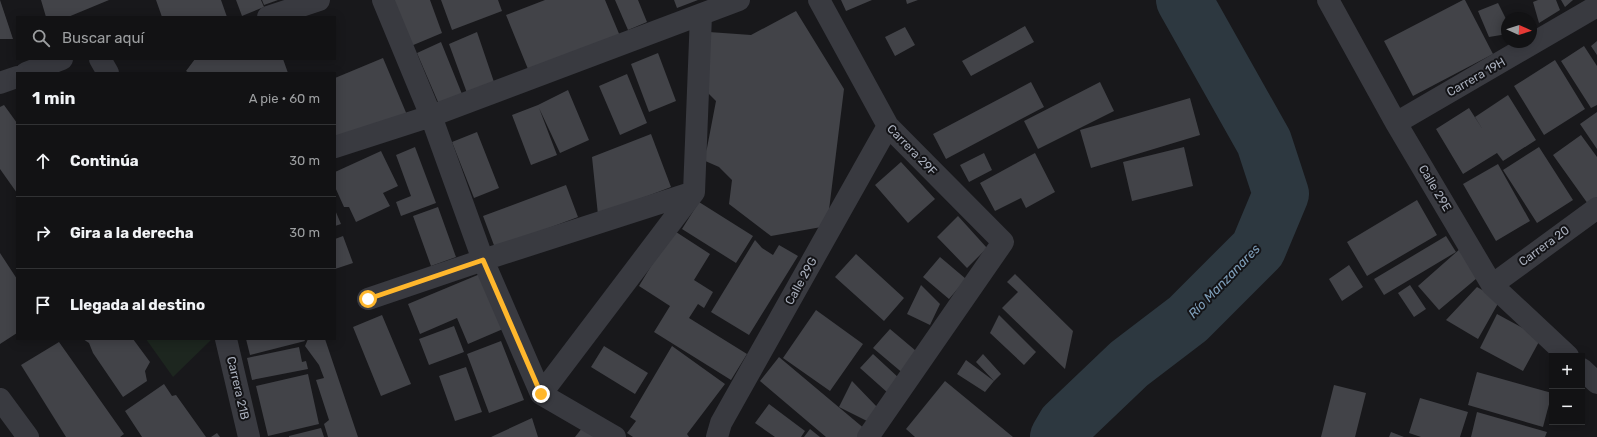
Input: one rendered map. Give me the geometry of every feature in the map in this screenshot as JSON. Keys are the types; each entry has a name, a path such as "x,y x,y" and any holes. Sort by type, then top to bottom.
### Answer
{"street":[{"path":"271,16 319,0"},
{"path":"383,0 431,116 483,260 541,394 615,437"},
{"path":"336,147 431,116 739,0"},
{"name":"Carrera 29F","path":"819,0 888,126 1003,242 868,437"},
{"name":"Calle 29E","path":"1328,0 1396,123 1492,284 1565,353"},
{"name":"Carrera 19H","path":"1396,123 1597,6"},
{"path":"541,394 694,192 701,15"},
{"path":"29,72 59,60"},
{"path":"101,60 107,72"},
{"path":"0,83 16,77"},
{"name":"Calle 29G","path":"717,437 721,423 888,126"},
{"path":"368,299 694,192"},
{"name":"Carrera 20","path":"1492,284 1597,208"},
{"name":"Carrera 21B","path":"226,340 249,437"},
{"path":"1585,372 1597,383"},
{"path":"0,399 28,437"}],"shaded area":[{"path":"147,340 211,340 173,377"}],"building":[{"path":"0,0 13,39 0,39"},
{"path":"41,0 109,0 70,16 46,16"},
{"path":"156,0 221,0 227,16 162,16"},
{"path":"236,0 261,0 264,7 242,16"},
{"path":"262,0 278,0 264,5"},
{"path":"394,0 430,0 442,33 411,46"},
{"path":"441,0 498,0 502,11 452,30"},
{"path":"545,0 605,0 620,36 530,74 506,15"},
{"path":"615,0 638,0 647,22 628,30"},
{"path":"674,0 698,0 677,8"},
{"path":"841,0 872,0 846,11"},
{"path":"906,0 918,0 907,4"},
{"path":"1465,0 1493,54 1413,96 1384,41"},
{"path":"1538,0 1556,0 1560,10 1539,23 1533,2"},
{"path":"1561,0 1573,0 1565,7"},
{"path":"1498,3 1502,12 1501,12 1501,35 1489,37 1478,11"},
{"path":"796,11 844,89 827,226 771,236 729,204 732,180 719,167 703,160 707,148 716,101 704,89 709,32 751,35"},
{"path":"1025,26 1034,42 971,76 962,61"},
{"path":"905,27 915,45 895,56 885,37"},
{"path":"477,32 494,82 467,93 449,44"},
{"path":"1597,41 1597,55 1591,46"},
{"path":"441,42 464,99 441,109 417,53"},
{"path":"1584,46 1597,66 1597,105 1591,108 1561,61"},
{"path":"658,53 676,101 649,112 631,64"},
{"path":"383,58 410,122 336,144 336,78"},
{"path":"194,60 283,60 288,72 188,72 186,71"},
{"path":"1555,60 1585,109 1544,135 1514,86"},
{"path":"627,74 647,123 620,135 599,86"},
{"path":"1031,82 1044,107 946,159 933,134"},
{"path":"1100,82 1114,111 1038,149 1024,121"},
{"path":"568,90 589,140 560,153 539,108 557,155 531,165 512,115 538,105"},
{"path":"1508,95 1536,140 1503,161 1497,153 1463,174 1436,129 1469,108 1483,130 1475,117"},
{"path":"1190,98 1200,135 1091,168 1080,130"},
{"path":"4,105 16,122 16,192 0,169 0,107"},
{"path":"1597,112 1597,149 1580,124"},
{"path":"477,132 499,188 474,198 452,142"},
{"path":"651,134 671,187 598,215 592,157"},
{"path":"1581,135 1597,157 1597,197 1588,204 1553,155"},
{"path":"415,147 436,203 401,216 396,202 411,196 396,155"},
{"path":"1184,147 1193,186 1132,201 1123,162"},
{"path":"1539,147 1573,200 1537,223 1503,170"},
{"path":"381,151 398,186 383,193 390,206 356,222 349,207 344,207 336,189 336,172"},
{"path":"984,153 992,170 969,182 960,165"},
{"path":"1035,153 1055,192 1026,208 1021,198 995,211 980,183"},
{"path":"901,162 935,199 908,223 875,185"},
{"path":"1498,164 1530,221 1496,241 1463,184"},
{"path":"566,185 578,217 495,248 483,216"},
{"path":"1417,200 1437,235 1367,276 1347,242"},
{"path":"699,202 753,236 736,263 682,229"},
{"path":"438,207 456,257 431,266 413,216"},
{"path":"336,212 341,224 336,226"},
{"path":"958,216 987,248 967,268 937,237"},
{"path":"673,230 710,254 694,280 713,292 704,308 698,304 689,318 747,354 731,380 654,332 670,306 639,286"},
{"path":"343,236 353,263 336,269 336,239"},
{"path":"1446,236 1456,252 1384,295 1374,279"},
{"path":"755,240 762,248 773,255 779,245 798,256 749,335 711,312"},
{"path":"1461,248 1483,273 1439,310 1418,286"},
{"path":"0,253 16,277 16,334 0,344"},
{"path":"856,254 904,298 884,321 835,277"},
{"path":"940,257 966,279 949,299 923,277"},
{"path":"1349,265 1363,287 1342,301 1329,279"},
{"path":"480,274 503,329 468,344 457,318 420,334 408,304"},
{"path":"1015,274 1073,331 1065,369 1002,308 1018,292 1007,282"},
{"path":"921,285 940,304 930,325 907,314"},
{"path":"1410,285 1426,309 1414,317 1398,293"},
{"path":"1477,287 1500,300 1478,339 1446,320"},
{"path":"816,310 863,344 830,391 783,358"},
{"path":"1497,314 1541,338 1523,371 1480,348"},
{"path":"382,315 411,384 381,396 353,327"},
{"path":"999,315 1036,352 1024,365 990,333"},
{"path":"454,326 464,352 429,365 419,339"},
{"path":"890,329 922,356 905,375 873,348"},
{"path":"84,340 134,340 150,362 145,371 147,381 123,397 93,353 89,343"},
{"path":"246,340 305,341 250,355"},
{"path":"308,340 325,340 358,437 328,437 324,424 329,420 316,380 324,378 319,365 305,346"},
{"path":"501,341 524,400 489,413 467,354"},
{"path":"59,342 124,434 120,437 66,437 21,365"},
{"path":"604,346 648,373 635,394 591,367"},
{"path":"672,346 725,384 687,434 689,437 633,437 627,433 636,421 630,417"},
{"path":"299,347 302,362 306,361 308,369 252,380 247,358"},
{"path":"873,354 900,379 888,393 860,368"},
{"path":"983,354 1001,374 994,381 976,362"},
{"path":"779,357 866,430 860,437 826,437 760,381"},
{"path":"966,360 994,381 985,392 957,374"},
{"path":"466,367 482,412 455,421 439,376"},
{"path":"1477,372 1549,392 1549,404 1543,427 1468,405"},
{"path":"308,374 319,424 268,436 256,386"},
{"path":"852,381 878,408 871,423 839,407"},
{"path":"945,381 1013,437 915,437 906,429"},
{"path":"164,384 172,396 176,395 206,437 142,437 125,411"},
{"path":"1334,385 1366,393 1355,437 1321,437"},
{"path":"1420,398 1468,412 1460,437 1421,437 1409,433"},
{"path":"769,404 805,431 801,437 775,437 755,423"},
{"path":"1477,412 1547,432 1545,437 1471,437"},
{"path":"532,418 538,437 491,437"},
{"path":"586,423 602,437 575,437"},
{"path":"321,428 324,437 289,437 289,436"},
{"path":"810,429 820,437 804,437"},
{"path":"1391,432 1404,437 1389,437"},
{"path":"217,433 220,437 211,437"}],"waterway":[{"name":"Río Manzanares","path":"1058,437 1065,425 1129,364 1188,319 1258,249 1281,194 1264,142 1184,0"}],"route":[{"path":"368,299 483,260 541,394"}]}
